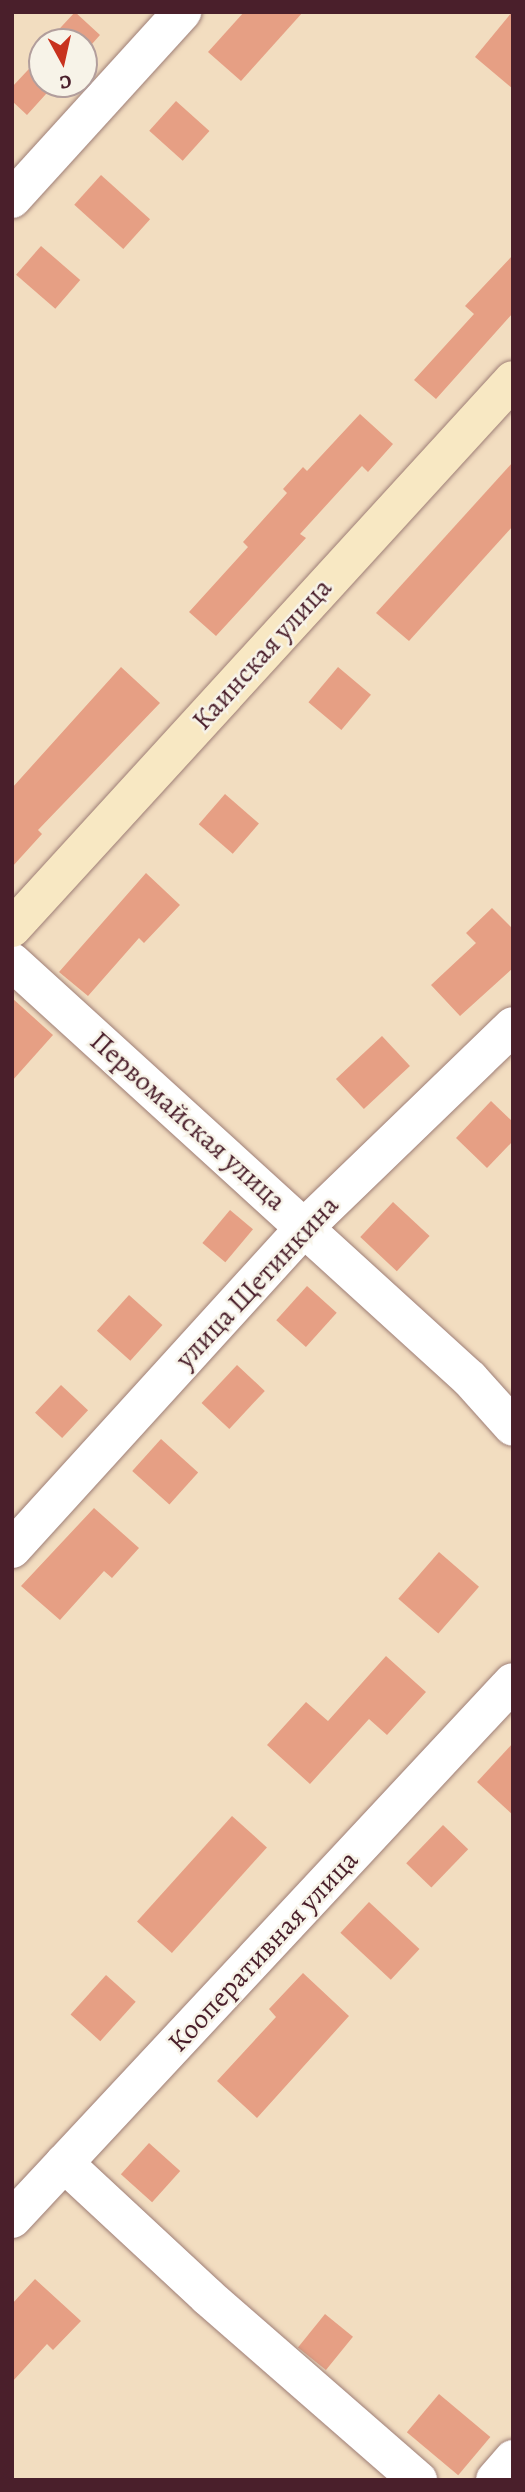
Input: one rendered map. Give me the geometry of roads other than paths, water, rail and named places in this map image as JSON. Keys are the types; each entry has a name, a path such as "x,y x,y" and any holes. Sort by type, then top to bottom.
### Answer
{"main road":[{"name":"Каинская улица","path":"12,928 513,380"}],"street":[{"path":"12,200 182,12"},
{"name":"Первомайская улица","path":"12,962 470,1379 513,1427"},
{"name":"улица Щетинкина","path":"12,1549 304,1227 513,1026"},
{"name":"Кооперативная улица","path":"12,2219 513,1682"},
{"path":"64,2163 257,2340 418,2480"},
{"path":"495,2480 513,2459"}]}
